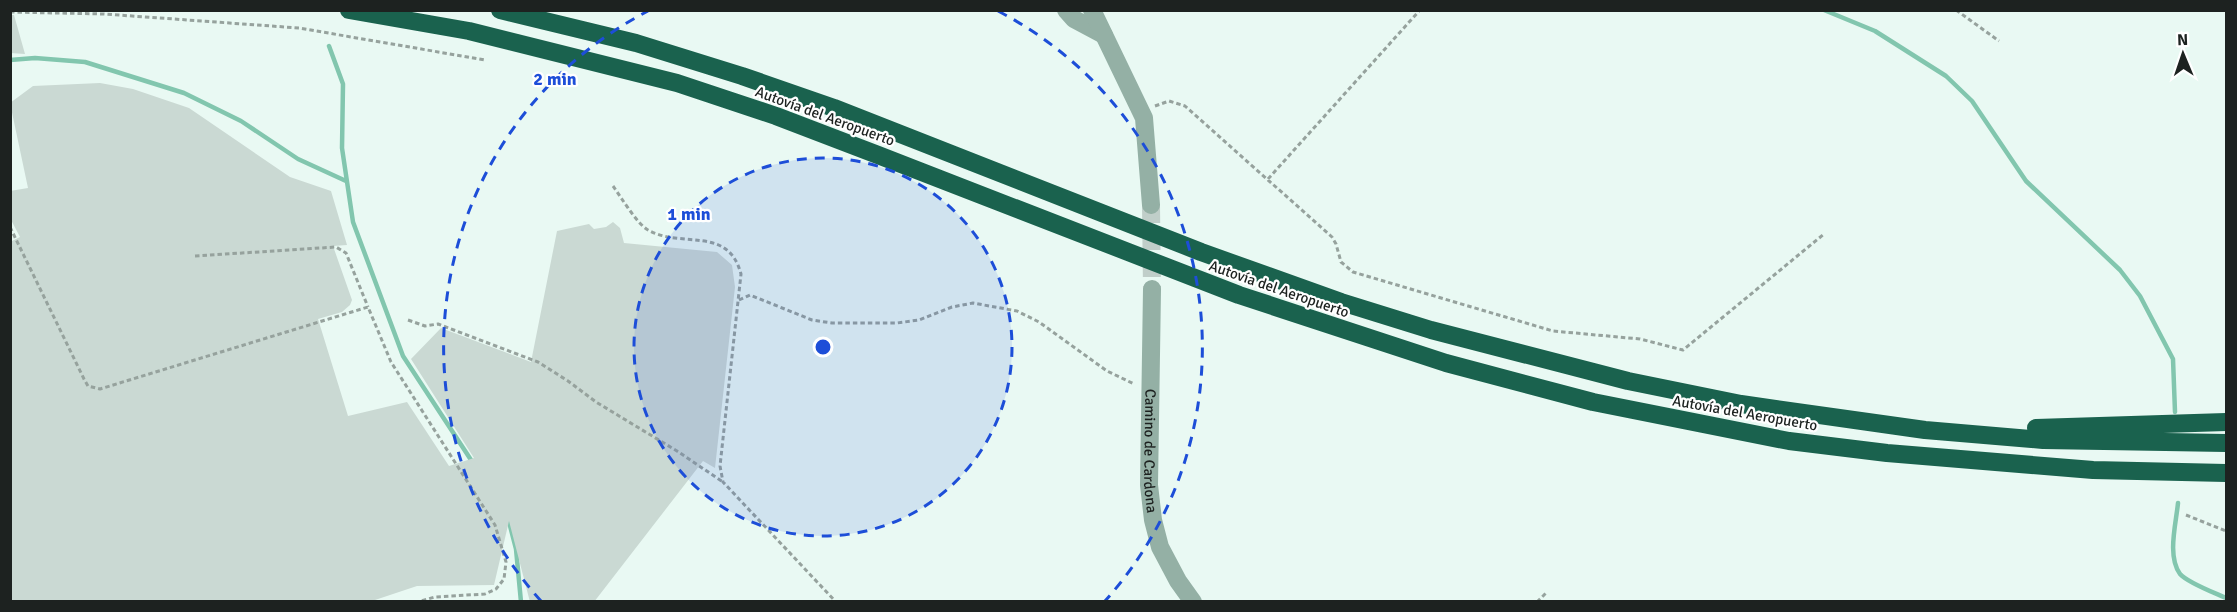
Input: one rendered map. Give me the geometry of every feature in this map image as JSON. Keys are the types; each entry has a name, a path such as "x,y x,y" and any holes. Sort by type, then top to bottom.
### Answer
{"highway":[{"name":"Autovía del Aeropuerto","path":"349,10 469,32 677,83 776,116 878,154 1239,296 1446,363 1593,402 1789,441 1963,461 2093,470 2226,472"},
{"name":"Autovía del Aeropuerto","path":"500,10 636,43 752,80 844,112 1201,252 1341,302 1431,330 1628,381 1741,404 1925,430 2043,440 2226,443"},
{"path":"1925,430 2226,422"},
{"path":"2093,470 2226,478"}],"street":[{"path":"1066,10 1074,19 1104,35"},
{"path":"1092,10 1144,118 1151,205"},
{"name":"Camino de Cardona","path":"1152,289 1149,485 1153,520 1160,547 1178,581 1193,602"}],"path":[{"path":"1268,179 1420,10"},
{"path":"1956,10 1999,40"},
{"path":"10,12 104,14 299,28 485,60"},
{"path":"1144,118 1155,106 1169,100 1185,106 1332,237 1341,262 1353,272 1553,331 1641,339 1683,350 1824,234"},
{"path":"613,186 645,229 661,236 712,242 728,248 738,262 741,274 739,300 720,466 723,482"},
{"path":"10,227 84,379 88,386 100,389 368,308"},
{"path":"195,256 336,247 346,253 391,362 495,525 506,562 504,579 496,589 485,594 435,597 417,602"},
{"path":"739,300 750,296 812,320 832,323 897,323 919,320 952,307 974,303 1017,310 1039,322 1107,371 1152,392"},
{"path":"408,320 425,326 438,324 538,363 568,381 596,402 677,451 723,482 836,602"},
{"path":"2186,515 2226,531"},
{"path":"1538,602 1546,594"}],"building":[{"path":"10,15 14,15 25,54 10,53"},
{"path":"100,83 133,89 189,108 290,177 331,191 347,245 333,246 352,300 342,312 318,319 348,416 407,402 449,466 474,458 411,359 441,328 531,362 557,231 589,224 594,229 606,227 613,222 620,228 624,243 717,252 732,265 735,287 715,468 703,461 594,602 530,602 509,521 494,585 417,586 369,602 10,602 10,242 20,237 10,218 10,191 28,188 10,103 33,86"}],"waterway":[{"path":"1824,10 1875,31 1946,76 1972,101 2026,181 2120,270 2140,296 2173,359 2175,412"},
{"path":"329,46 343,84 342,148 353,222 403,356 473,463"},
{"path":"10,60 35,58 85,62 184,93 241,121 298,159 346,181"},
{"path":"2178,503 2173,540 2176,567 2180,574 2189,581 2226,598"},
{"path":"508,518 516,549 521,602"}],"tunnel":[{"path":"1151,205 1152,289"}]}
